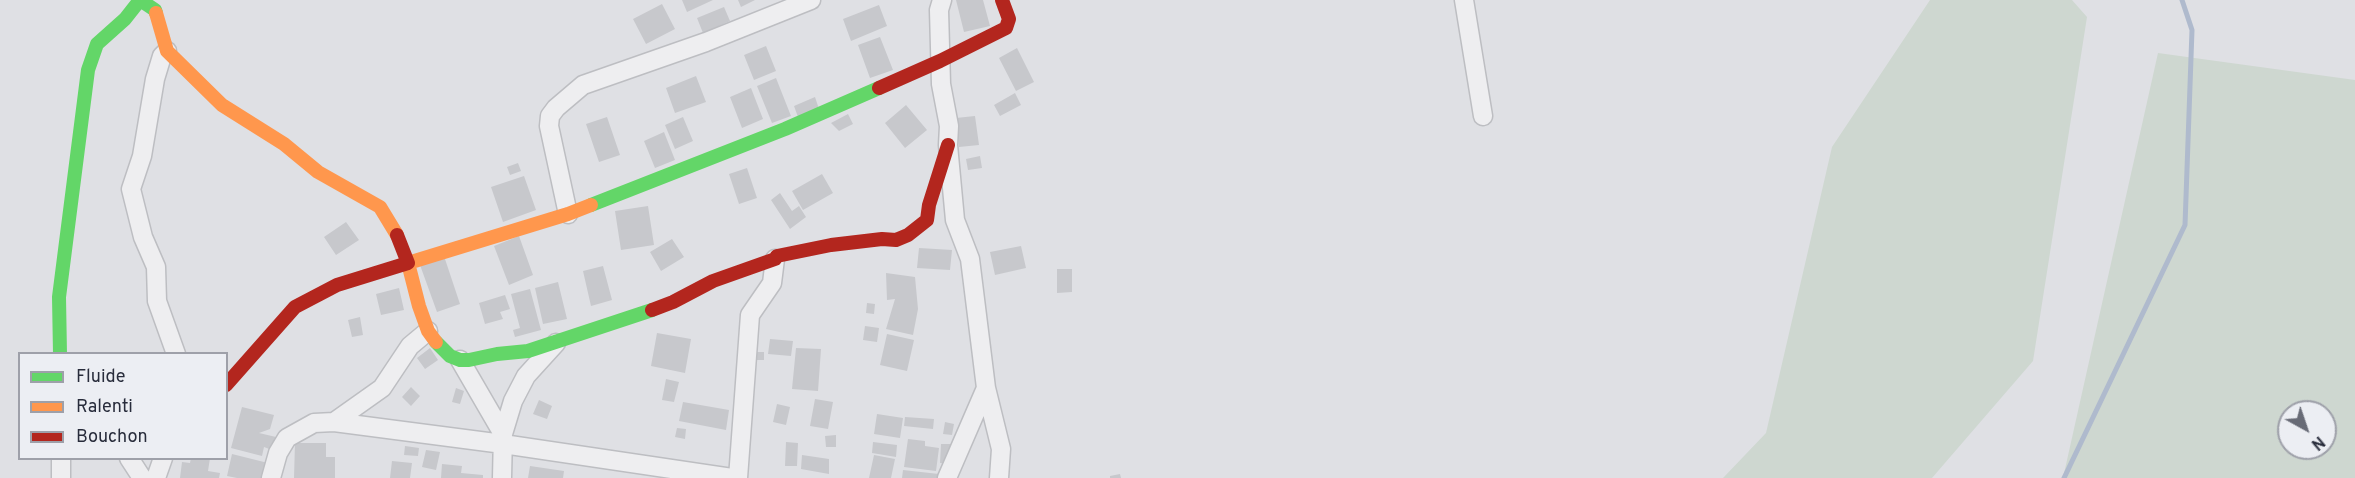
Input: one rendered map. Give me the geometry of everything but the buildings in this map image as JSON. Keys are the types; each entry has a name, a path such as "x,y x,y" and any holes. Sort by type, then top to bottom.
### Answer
{"street":[{"path":"60,352 59,297 80,118 88,70 97,44 125,19 140,0 155,10 167,51 222,105 284,144 318,172 380,207 394,228 408,263 418,306 428,332 437,344 460,360 503,439"},
{"path":"568,214 549,126 550,116 556,108 583,85 706,42 811,0"},
{"path":"942,0 939,10 940,84 949,126 948,145 955,220 970,259 986,388 1001,450 999,478"},
{"path":"228,383 295,307 337,285 568,214 785,129 940,61 1006,28 1009,19 1002,0"},
{"path":"1464,0 1483,116"},
{"path":"167,51 162,56 155,79 142,156 131,189 143,237 156,267 157,301 175,352"},
{"path":"460,360 528,351 641,314 673,302 713,281 775,259 777,256 831,245 882,239 896,240 908,235 927,220 931,196 948,145"},
{"path":"738,478 750,315 772,283 775,259"},
{"path":"334,422 382,388 410,346 428,332"},
{"path":"502,478 503,439 507,414 526,376 559,340"},
{"path":"947,478 986,388"},
{"path":"271,478 278,453 287,438 314,423 334,422 503,439 732,478"},
{"path":"61,460 61,478"},
{"path":"130,460 142,478"},
{"path":"156,478 163,460"}],"shaded area":[{"path":"1930,0 2072,0 2087,17 2033,361 1932,478 1723,478 1766,433 1832,147"},
{"path":"2158,53 2355,80 2355,478 2063,478"}],"waterway":[{"path":"2064,478 2185,225 2192,30 2182,0"}],"traffic: fast":[{"path":"60,352 59,297 88,70 97,44 125,19 140,0 156,13"},
{"path":"591,205 785,129 879,88"},
{"path":"436,342 450,356 460,360 469,360 528,351 652,310"}],"traffic: slow":[{"path":"156,13 167,51 222,105 284,144 318,172 380,207 397,235"},
{"path":"436,342 428,331 419,306 408,263 591,205"}],"traffic: jam":[{"path":"879,88 1006,28 1009,19 1002,0"},
{"path":"652,310 713,281 775,259 777,256 831,245 882,239 896,240 908,235 927,220 929,205 948,145"},
{"path":"228,383 295,307 337,285 408,263 397,235"}]}
